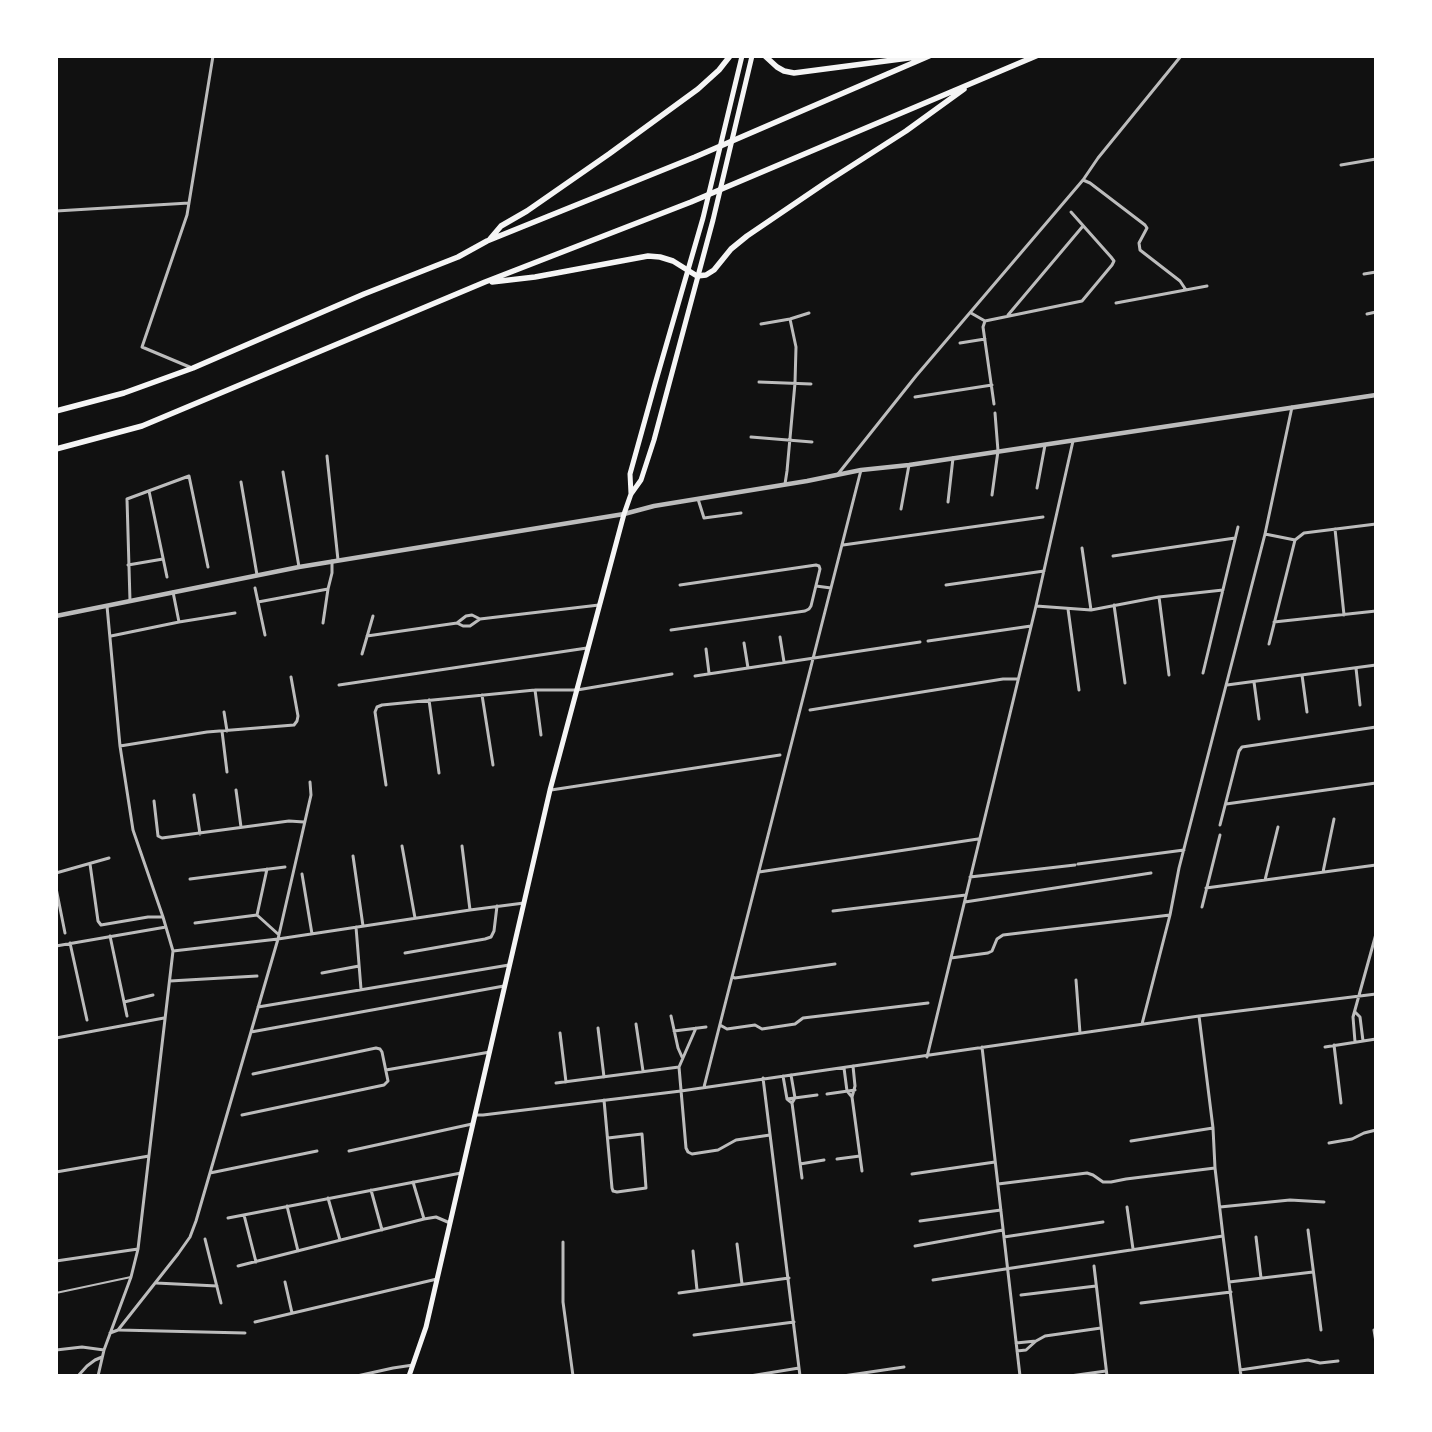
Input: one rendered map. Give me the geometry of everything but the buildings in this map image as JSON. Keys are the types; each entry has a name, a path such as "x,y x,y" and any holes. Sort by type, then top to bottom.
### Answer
{"highway":[{"path":"487,242 501,226 527,211 609,154 698,89 719,70 730,56"},
{"path":"765,56 776,67 794,73 924,56"},
{"path":"56,411 124,393 193,368 929,56"},
{"path":"56,449 142,426 485,282 692,202 1036,56"},
{"path":"485,282 535,278 648,256 673,261 697,276 706,276 714,270 731,249 747,236 906,131 973,83"}],"main road":[{"path":"631,494 630,474 703,218 742,56"},
{"path":"409,1376 426,1326 550,790 624,514 631,494 640,480 654,440 713,220 752,56"}],"street":[{"path":"193,368 142,347 187,215 212,56"},
{"path":"837,474 916,376 1083,180 1098,158 1181,56"},
{"path":"1341,165 1376,159"},
{"path":"1083,180 1090,183 1145,225 1146,228 1139,243 1140,250 1180,281 1186,290"},
{"path":"56,211 189,203"},
{"path":"971,313 985,321 1082,301 1114,261 1071,212"},
{"path":"1007,316 1083,226"},
{"path":"1364,274 1376,272"},
{"path":"1116,303 1207,286"},
{"path":"1367,314 1376,312"},
{"path":"761,324 790,319 809,313"},
{"path":"785,484 795,383 796,347 790,319"},
{"path":"985,321 983,327 994,404"},
{"path":"960,343 985,339"},
{"path":"759,382 811,384"},
{"path":"914,397 992,385"},
{"path":"56,616 335,560 624,514 654,506 837,474 1376,395"},
{"path":"1142,1024 1170,915 1184,850 1265,534 1292,407"},
{"path":"992,495 998,451 995,413"},
{"path":"751,437 812,442"},
{"path":"927,1057 965,902 978,839 1036,606 1073,440"},
{"path":"1037,488 1045,444"},
{"path":"323,623 335,560 326,456"},
{"path":"948,502 953,458"},
{"path":"902,509 909,464"},
{"path":"704,1087 861,470"},
{"path":"283,472 299,567"},
{"path":"130,601 128,588 128,499 189,476 208,567"},
{"path":"241,482 257,575"},
{"path":"149,491 167,578"},
{"path":"698,499 704,518 741,513"},
{"path":"843,545 1043,517"},
{"path":"1269,644 1295,540 1304,533 1376,524"},
{"path":"1203,672 1238,527"},
{"path":"1335,529 1344,614"},
{"path":"1265,534 1295,540"},
{"path":"1113,556 1235,538"},
{"path":"1082,548 1091,610"},
{"path":"128,565 163,559"},
{"path":"672,630 805,611 811,606 820,569 816,565 680,585"},
{"path":"946,585 1044,570"},
{"path":"816,586 831,588"},
{"path":"255,588 265,635"},
{"path":"258,602 328,589"},
{"path":"1036,606 1091,610 1159,597 1223,590"},
{"path":"173,592 179,622"},
{"path":"1159,597 1169,675"},
{"path":"457,623 463,626 470,626 480,619 599,605"},
{"path":"99,1376 104,1350 131,1277 138,1249 173,951 164,917 133,830 120,746 107,606"},
{"path":"1114,606 1125,683"},
{"path":"1068,609 1078,690"},
{"path":"1274,622 1376,611"},
{"path":"111,636 235,613"},
{"path":"367,636 457,623 466,616 472,615 480,619"},
{"path":"362,654 372,616"},
{"path":"928,641 1031,626"},
{"path":"780,637 784,662"},
{"path":"694,676 920,642"},
{"path":"744,643 748,668"},
{"path":"339,685 587,648"},
{"path":"706,649 709,674"},
{"path":"1227,685 1376,665"},
{"path":"1356,668 1360,705"},
{"path":"386,785 375,712 377,707 382,704 535,690 577,690 672,674"},
{"path":"1302,675 1307,712"},
{"path":"120,746 207,732 294,725 298,722 291,677"},
{"path":"810,710 1003,679 1018,679"},
{"path":"1254,682 1259,719"},
{"path":"535,690 542,735"},
{"path":"482,695 494,766"},
{"path":"429,700 439,773"},
{"path":"224,712 227,731"},
{"path":"1220,824 1239,751 1242,747 1376,727"},
{"path":"222,731 227,772"},
{"path":"550,790 780,755"},
{"path":"118,1330 190,1237 278,939 311,795 310,782"},
{"path":"1226,804 1376,783"},
{"path":"236,790 241,827"},
{"path":"194,795 200,834"},
{"path":"154,801 159,837 200,834 289,820 304,822"},
{"path":"1323,872 1334,819"},
{"path":"1265,880 1278,827"},
{"path":"1202,907 1220,835"},
{"path":"759,872 978,839"},
{"path":"402,846 415,918"},
{"path":"462,846 470,910"},
{"path":"970,878 1184,850"},
{"path":"353,856 363,926"},
{"path":"56,873 109,858"},
{"path":"90,864 98,921 101,925 148,917 164,917"},
{"path":"1206,888 1376,865"},
{"path":"190,879 285,867"},
{"path":"257,915 267,869"},
{"path":"965,902 1151,873"},
{"path":"302,874 312,934"},
{"path":"56,888 65,933"},
{"path":"833,912 966,895"},
{"path":"173,951 278,939 524,903"},
{"path":"405,952 491,937 494,931 497,906"},
{"path":"194,923 257,915 279,935"},
{"path":"951,958 992,951 998,939 1004,935 1170,915"},
{"path":"56,946 166,927"},
{"path":"356,927 360,989"},
{"path":"1355,1042 1353,1017 1376,934"},
{"path":"110,936 127,1016"},
{"path":"70,943 86,1020"},
{"path":"732,977 835,964"},
{"path":"258,1007 510,965"},
{"path":"322,973 359,966"},
{"path":"170,980 257,976"},
{"path":"1076,980 1080,1033"},
{"path":"251,1032 505,986"},
{"path":"475,1115 484,1116 680,1091 762,1078 927,1057 982,1047 1198,1016 1376,994"},
{"path":"124,1002 153,995"},
{"path":"720,1025 727,1029 755,1025 762,1029 795,1024 802,1018 928,1003"},
{"path":"1355,1012 1360,1017 1363,1041"},
{"path":"671,1016 682,1058"},
{"path":"1198,1016 1213,1128 1215,1168 1241,1376"},
{"path":"56,1038 164,1018"},
{"path":"636,1024 643,1072"},
{"path":"674,1031 706,1027"},
{"path":"598,1028 604,1076"},
{"path":"696,1028 679,1067 686,1148 688,1152 692,1154 718,1150 736,1140 770,1135"},
{"path":"560,1033 566,1082"},
{"path":"1325,1046 1376,1039"},
{"path":"1334,1045 1341,1103"},
{"path":"982,1047 1020,1376"},
{"path":"242,1115 384,1085 388,1081 382,1052 376,1048 253,1074"},
{"path":"386,1070 490,1052"},
{"path":"854,1066 855,1090 852,1097 862,1171"},
{"path":"556,1083 679,1067"},
{"path":"844,1068 847,1091 852,1097"},
{"path":"792,1075 795,1098 792,1103 802,1178"},
{"path":"783,1076 787,1099 792,1103"},
{"path":"762,1078 800,1376"},
{"path":"827,1094 855,1090"},
{"path":"787,1099 817,1095"},
{"path":"604,1100 613,1191 646,1188 642,1134 608,1138"},
{"path":"349,1151 473,1124"},
{"path":"1131,1141 1213,1128"},
{"path":"1330,1143 1352,1139 1376,1130"},
{"path":"210,1174 317,1151"},
{"path":"56,1172 149,1156"},
{"path":"837,1159 860,1156"},
{"path":"800,1164 824,1160"},
{"path":"912,1174 996,1162"},
{"path":"998,1184 1087,1173 1103,1182 1111,1182 1215,1168"},
{"path":"228,1218 462,1173"},
{"path":"413,1182 424,1219"},
{"path":"371,1190 382,1230"},
{"path":"328,1198 340,1240"},
{"path":"1220,1207 1290,1200 1324,1202"},
{"path":"287,1206 298,1251"},
{"path":"1127,1207 1133,1249"},
{"path":"920,1221 1001,1210"},
{"path":"244,1215 256,1262"},
{"path":"238,1266 424,1219 436,1217 450,1223"},
{"path":"1004,1237 1103,1222"},
{"path":"915,1246 1003,1230"},
{"path":"1308,1230 1320,1330"},
{"path":"933,1280 1223,1236"},
{"path":"1256,1237 1261,1278"},
{"path":"205,1239 221,1303"},
{"path":"563,1242 564,1302 573,1376"},
{"path":"737,1244 742,1284"},
{"path":"56,1261 138,1249"},
{"path":"693,1251 697,1290"},
{"path":"1070,1376 1107,1373 1094,1266"},
{"path":"1229,1282 1314,1272"},
{"path":"679,1293 789,1278"},
{"path":"255,1322 437,1279"},
{"path":"285,1282 292,1313"},
{"path":"155,1283 217,1286"},
{"path":"1022,1295 1096,1286"},
{"path":"1141,1303 1231,1292"},
{"path":"694,1335 794,1322"},
{"path":"1017,1351 1026,1350 1045,1336 1101,1328"},
{"path":"110,1333 118,1330 246,1333"},
{"path":"1374,1330 1376,1342"},
{"path":"1016,1343 1036,1341"},
{"path":"56,1350 82,1347 104,1350"},
{"path":"78,1376 95,1360 102,1357"},
{"path":"1240,1370 1308,1360 1320,1363 1338,1361"},
{"path":"357,1376 413,1365"},
{"path":"843,1376 904,1367"},
{"path":"750,1376 799,1368"}],"lane":[{"path":"56,1293 131,1277"}]}
